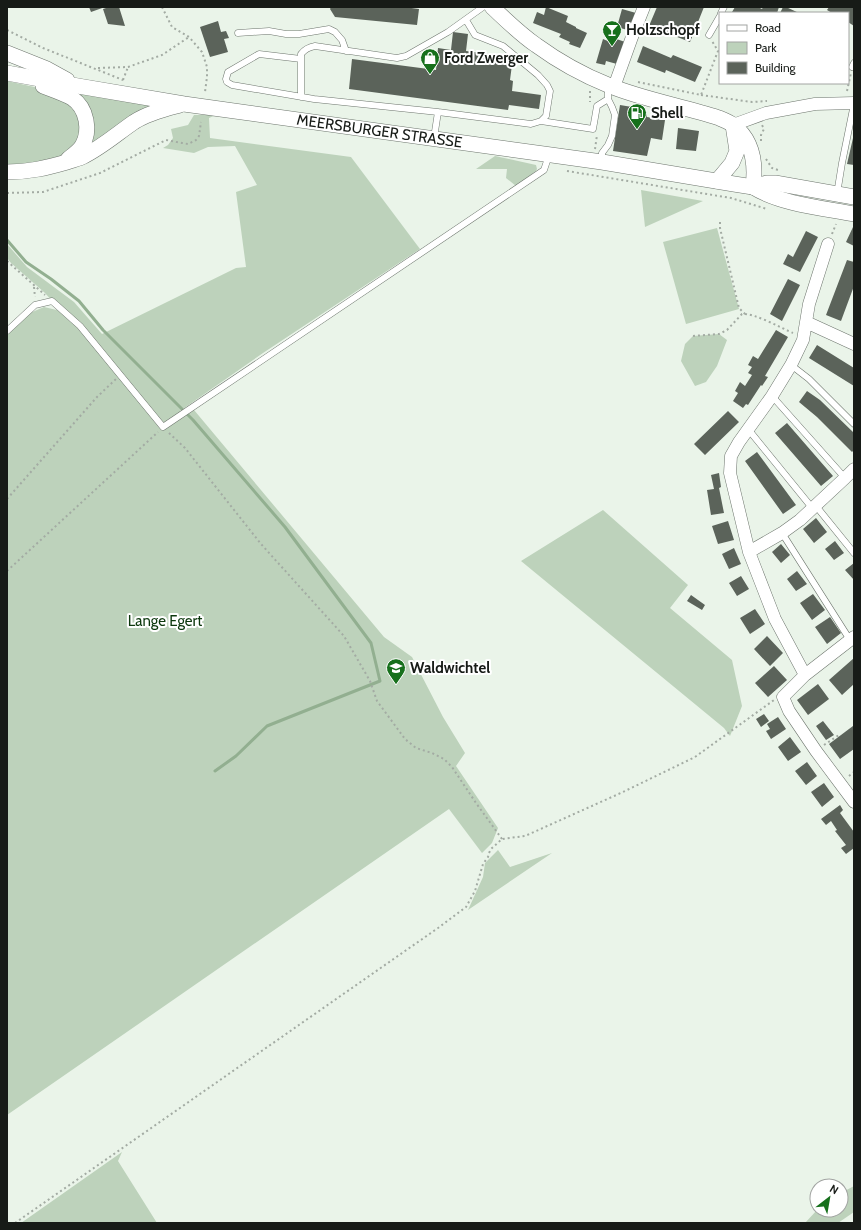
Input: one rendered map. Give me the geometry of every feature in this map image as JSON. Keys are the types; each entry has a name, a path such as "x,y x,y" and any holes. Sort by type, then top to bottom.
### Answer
{"street":[{"path":"492,7 515,28 558,60 612,88 709,114 733,125 745,138 750,147 755,175 753,187"},
{"path":"612,88 644,7"},
{"path":"7,53 47,68 78,86"},
{"path":"11,74 72,98 80,107 85,116 87,126 84,142 78,151 65,162"},
{"name":"MEERSBURGER STRASSE","path":"11,74 184,104 434,138 547,161 602,162 717,181 753,187 779,199 854,214"},
{"path":"733,125 766,113 815,104 854,103"},
{"path":"7,172 32,171 83,157 136,121 158,111 184,104"},
{"path":"717,181 732,163 736,151 733,125"},
{"name":"MEERSBURGER STRASSE","path":"753,187 767,183 775,183 854,197"},
{"path":"805,675 775,619 749,552 730,473 731,456 739,442 772,396 791,365 803,338 809,304 828,244"},
{"path":"806,322 854,344"},
{"path":"749,552 782,533 800,520 851,473"},
{"path":"852,639 805,675 783,697 789,711 816,751 854,802"}],"lane":[{"path":"301,96 300,59 304,50 310,47 315,46 397,58 406,56 466,20 483,7"},
{"path":"709,35 719,19"},
{"path":"466,20 475,35 503,46 538,75 547,85 550,91 549,98 546,116 541,121"},
{"path":"238,33 269,31 286,34 299,34 329,29 335,32 342,40 346,51"},
{"path":"300,59 259,54 228,72 226,79 232,85 314,99 438,112 531,124 541,121 593,129 597,106 612,88"},
{"path":"602,162 602,153 612,136 615,116 612,107 612,88"},
{"path":"837,194 854,103"},
{"path":"434,138 438,112"},
{"path":"7,332 35,305 52,301 80,326 121,374 163,427 544,170 547,161"},
{"path":"791,365 809,379 854,424"},
{"path":"772,396 851,473"},
{"path":"748,429 854,553"},
{"path":"782,533 852,639"}],"path":[{"path":"162,7 172,27 189,37 202,52 207,66 205,92"},
{"path":"7,30 43,48 123,80 128,67"},
{"path":"701,95 718,51 709,35"},
{"path":"96,68 128,67 162,55 189,37"},
{"path":"849,82 853,65"},
{"path":"612,88 641,82 701,95 752,102 774,100"},
{"path":"847,91 849,84"},
{"path":"7,193 43,192 100,173 166,140 188,144 196,140 199,136 201,122"},
{"path":"761,141 761,135 764,129"},
{"path":"547,161 731,198"},
{"path":"720,222 720,228 739,308 745,314 761,318 803,338"},
{"path":"7,261 52,301"},
{"path":"34,286 35,305"},
{"path":"693,336 719,334 727,330 742,314 745,314"},
{"path":"7,499 97,397 121,374"},
{"path":"7,571 163,427 185,448 261,544 344,636 370,681 377,701 406,739 416,748 444,759 452,767 502,839"},
{"path":"15,1223 466,907 474,891 483,864 491,849 502,839 525,836 623,792 695,757 773,700 783,697"},
{"path":"816,751 839,735"}],"green space":[{"path":"7,81 39,88 75,108 81,118 80,140 67,157 7,169"},
{"path":"70,91 159,106 87,150"},
{"name":"Lange Egert","path":"194,115 216,115 209,118 210,138 351,157 420,249 263,353 180,411 194,410 384,637 412,657 443,717 465,753 456,766 498,828 492,843 482,853 449,809 7,1115 7,334 30,313 44,307 61,311 45,293 11,263 7,258 7,244 27,267 74,302 102,334 236,268 246,267 236,192 257,185 235,146 208,147 194,153 163,148 168,145 173,138 171,129 188,125"},
{"path":"495,156 536,165 537,169 516,186 506,178 507,169 476,169"},
{"path":"641,190 703,201 645,227"},
{"path":"717,228 739,309 686,324 663,242"},
{"path":"719,334 727,340 717,366 706,382 695,386 681,361 685,344 693,336"},
{"path":"603,510 688,585 670,608 732,660 742,706 730,736 724,728 521,561"},
{"path":"498,850 510,867 552,853 468,910 483,877 485,863"},
{"path":"122,1152 118,1161 157,1223 21,1223"},
{"path":"854,1186 854,1212 849,1215 849,1189"},
{"path":"810,1218 845,1218 838,1223 805,1223"}],"building":[{"path":"89,7 105,7 91,12"},
{"path":"109,7 119,7 125,26 108,24 103,9"},
{"path":"331,7 404,7 419,9 417,25 335,17 330,9"},
{"path":"546,7 568,16 566,22 587,33 580,48 569,44 570,42 559,37 561,34 533,23 537,12 544,15"},
{"path":"657,7 704,7 690,42 649,26"},
{"path":"735,7 758,7 762,9 763,7 779,7 777,12 732,12"},
{"path":"783,7 786,7 797,12 780,12"},
{"path":"829,7 854,7 854,26 849,23 849,12 830,12 827,10"},
{"path":"622,9 636,13 631,31 617,27"},
{"path":"218,21 221,32 226,31 229,38 224,39 228,52 210,57 200,27"},
{"name":"Ford Zwerger","path":"453,32 468,34 466,51 513,57 510,80 513,81 512,91 541,95 539,109 509,105 508,110 349,89 352,59 436,70 438,48 451,50"},
{"name":"Holzschopf","path":"611,37 625,42 617,64 606,61 605,65 596,63 603,39 610,42"},
{"path":"643,46 671,58 673,55 702,67 695,82 666,70 665,73 637,62"},
{"path":"620,105 638,108 647,114 647,117 665,120 662,140 651,138 647,156 613,151"},
{"path":"678,128 699,131 696,151 676,149"},
{"path":"854,138 854,165 847,164"},
{"path":"853,227 854,228 854,246 846,242"},
{"path":"806,231 818,237 800,272 783,264 788,254 793,257"},
{"path":"847,260 854,262 854,286 841,321 826,315"},
{"path":"788,279 800,285 782,321 770,314"},
{"path":"776,330 788,337 765,376 768,377 748,405 746,404 743,408 733,401 738,393 735,391 740,382 745,386 752,375 748,373 752,367 748,365 753,356 758,359"},
{"path":"817,345 854,368 854,386 809,358"},
{"path":"807,391 820,400 854,433 854,450 852,452 817,417 799,402"},
{"path":"728,411 739,422 705,455 694,444"},
{"path":"787,423 833,476 821,486 775,433"},
{"path":"757,452 796,505 783,514 745,461"},
{"path":"719,473 721,487 719,488 724,513 711,515 707,490 714,489 711,475"},
{"path":"816,518 827,532 814,543 803,529"},
{"path":"728,521 734,540 718,544 712,526"},
{"path":"835,541 844,553 834,560 825,549"},
{"path":"781,544 790,555 781,563 772,552"},
{"path":"734,548 741,564 729,569 722,554"},
{"path":"854,563 854,580 845,570"},
{"path":"797,571 807,584 796,591 787,579"},
{"path":"741,576 749,589 737,596 729,583"},
{"path":"813,594 825,610 812,620 800,603"},
{"path":"691,595 705,605 702,610 687,601"},
{"path":"755,609 765,624 750,634 740,618"},
{"path":"830,617 841,633 827,644 815,627"},
{"path":"767,636 783,653 770,666 754,649"},
{"path":"854,658 854,684 842,695 829,680"},
{"path":"774,666 787,680 768,697 755,683"},
{"path":"818,684 829,699 808,715 797,700"},
{"path":"764,714 769,721 761,727 756,719"},
{"path":"778,717 786,729 771,739 766,731 770,729 767,724"},
{"path":"823,721 834,735 826,740 816,726"},
{"path":"853,726 854,749 840,759 829,744"},
{"path":"790,737 801,752 788,761 778,747"},
{"path":"807,762 817,776 806,785 795,771"},
{"path":"824,783 834,797 822,807 811,792"},
{"path":"840,805 843,810 840,813 854,832 854,848 846,854 841,848 846,845 835,831 837,830 831,821 826,825 821,819"}],"waterway":[{"path":"7,240 26,262 79,301 103,330 193,420 285,527 371,643 380,681 267,726 236,756 215,771"}],"place":[{"name":"Holzschopf","path":"612,47"},
{"name":"Ford Zwerger","path":"430,75"},
{"name":"Shell","path":"637,130"},
{"name":"Waldwichtel","path":"396,685"}]}
